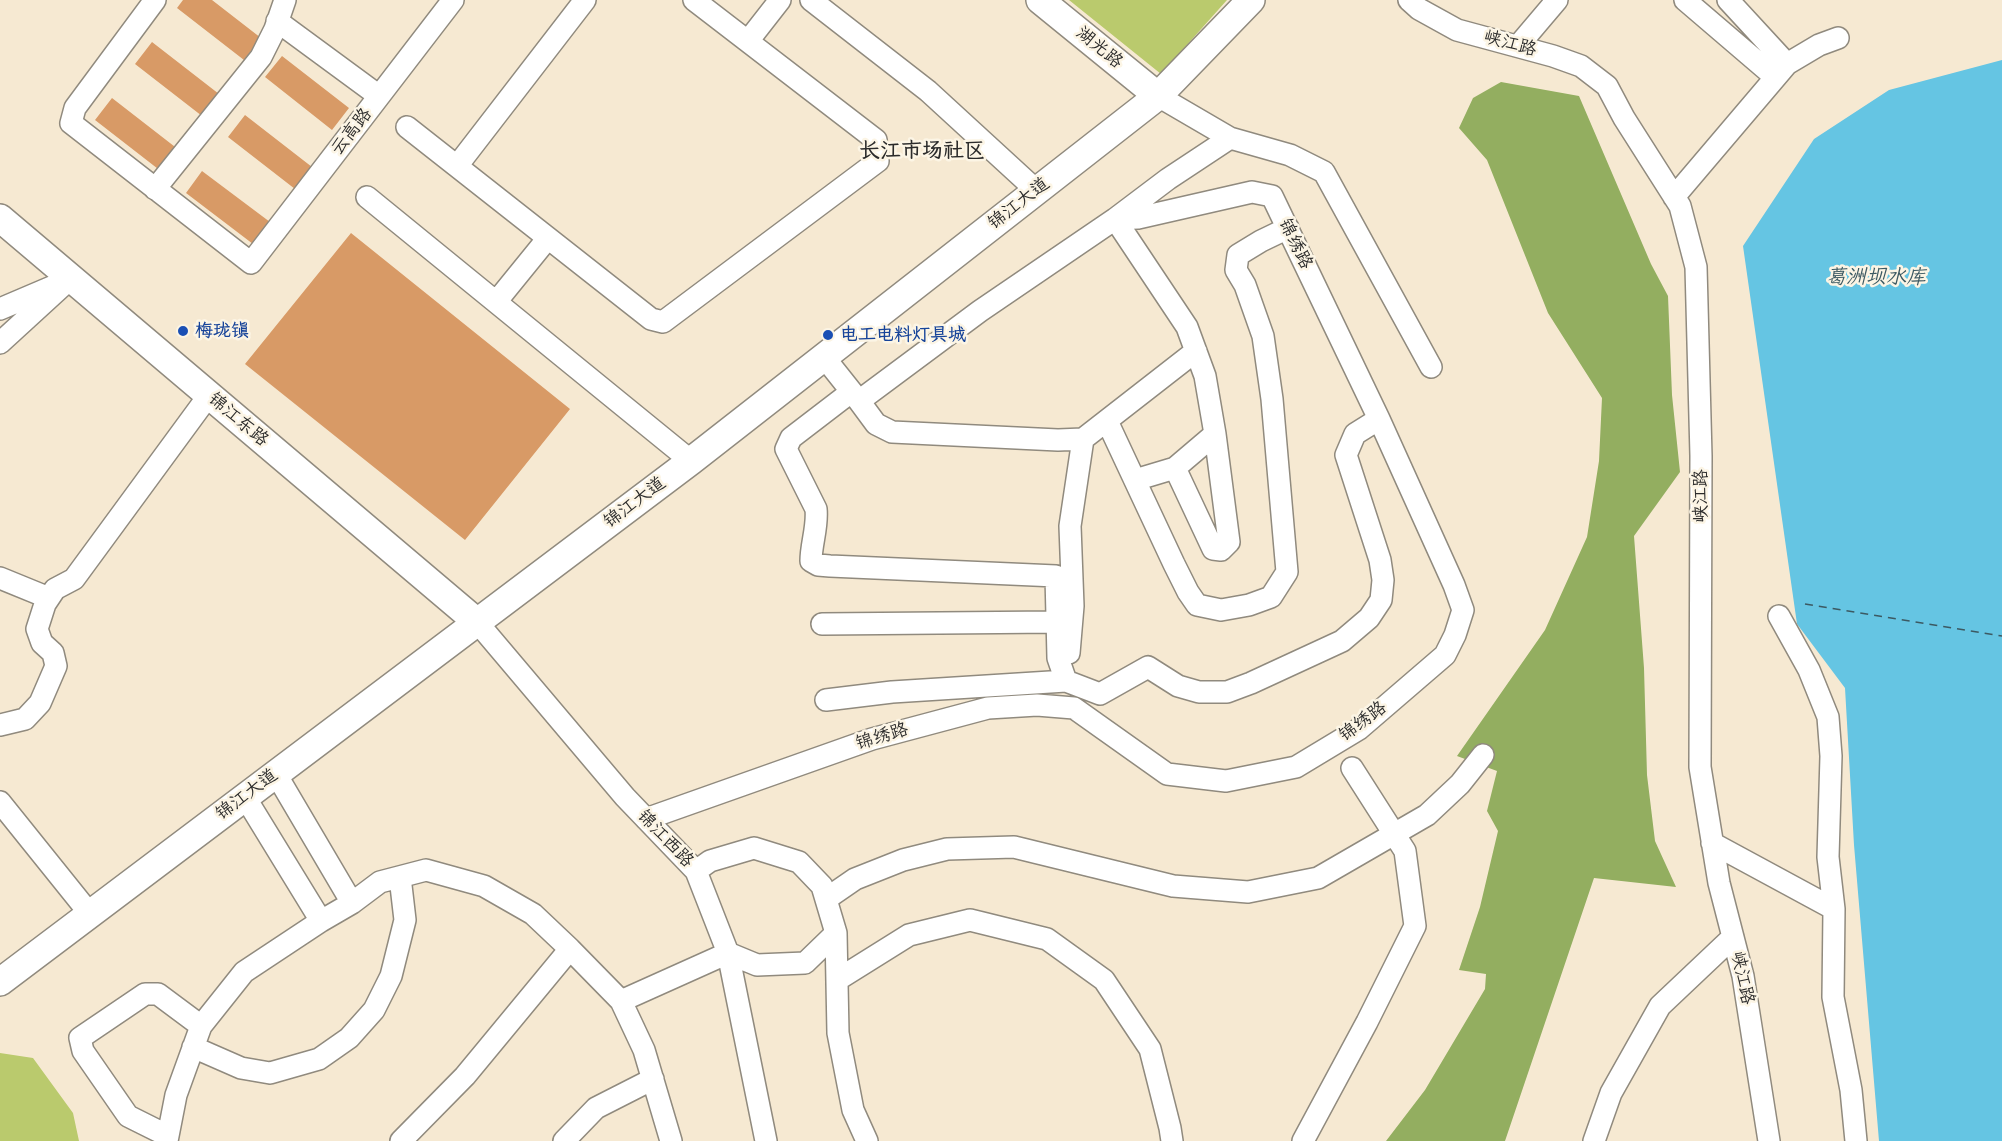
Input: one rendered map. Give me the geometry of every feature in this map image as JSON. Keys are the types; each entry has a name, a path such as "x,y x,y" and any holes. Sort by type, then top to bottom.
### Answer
{"main road":[{"name":"湖光路","path":"1040,0 1158,96"},
{"name":"锦江大道","path":"0,982 691,461 1037,191 1158,96 1251,0"},
{"name":"锦江东路","path":"0,218 477,622"}],"street":[{"path":"155,0 75,108 71,123 155,189 261,57 285,0"},
{"name":"云高路","path":"155,189 251,263 453,0"},
{"path":"457,166 585,0"},
{"path":"407,127 651,319 663,322 878,161 876,140 694,0"},
{"path":"748,41 780,0"},
{"path":"811,0 928,91 1037,191"},
{"name":"峡江路","path":"1409,0 1419,9 1457,30 1581,66 1607,86 1624,118 1680,206 1696,267 1701,456 1700,767 1719,883 1743,976 1769,1141"},
{"path":"1518,46 1557,0"},
{"path":"1685,0 1781,70"},
{"path":"1728,0 1781,70"},
{"path":"277,21 379,96"},
{"path":"1674,197 1781,70 1819,45 1838,38"},
{"path":"1158,96 1230,138 1290,155 1324,171 1431,367"},
{"path":"1074,708 1058,658 1056,576 818,565 811,561 816,509 786,449 791,438 1115,219 1168,178 1230,138"},
{"name":"锦绣路","path":"646,819 872,739 988,708 1037,705 1074,708 1167,774 1226,781 1296,767 1359,729 1445,655 1455,635 1463,610 1454,585 1379,419 1272,196 1252,192 1138,218 1115,219"},
{"path":"367,197 691,461"},
{"path":"1115,219 1187,327 1205,376 1229,542 1221,550 1213,549 1175,468"},
{"path":"1107,421 1183,583 1197,606 1221,610 1249,605 1271,597 1287,572 1272,399 1263,336 1245,285 1236,270 1238,255 1288,228"},
{"path":"496,302 548,238"},
{"path":"0,309 71,278"},
{"path":"0,343 71,278"},
{"path":"824,357 876,424 892,432 1058,440 1083,439 1196,351"},
{"path":"0,725 25,719 40,703 56,666 53,652 42,643 37,629 49,598 55,590 74,579 209,395"},
{"path":"826,700 892,692 1066,681 1100,694 1148,667 1178,686 1199,692 1227,692 1342,640 1369,618 1381,600 1383,580 1380,560 1346,455 1355,434 1379,419"},
{"path":"1135,480 1175,468 1215,434"},
{"path":"1066,681 1073,606 1070,526 1083,439"},
{"path":"0,578 49,598"},
{"path":"1779,616 1809,670 1828,717 1831,756 1828,857 1834,909 1833,996 1851,1090 1856,1141"},
{"name":"锦江西路","path":"477,622 625,797 696,871 728,953 766,1141"},
{"path":"822,624 1057,622"},
{"path":"959,688 964,715"},
{"path":"826,899 855,879 903,860 947,849 1014,847 1173,886 1248,892 1318,878 1427,816 1460,783 1483,755"},
{"path":"1303,1141 1415,926 1405,851 1352,768"},
{"path":"276,774 352,903"},
{"path":"245,797 321,921"},
{"path":"0,802 90,914"},
{"path":"1712,843 1834,909"},
{"path":"696,871 710,861 754,848 800,862 822,886 836,933 838,1033 854,1110 867,1141"},
{"path":"201,1026 158,993 144,994 80,1038 83,1051 128,1116 167,1138 176,1095 201,1026 244,972 352,903 380,882 426,870 484,886 533,914 621,1000 644,1050 671,1141"},
{"path":"193,1047 241,1068 270,1073 319,1059 349,1038 374,1010 391,976 405,920 400,877"},
{"path":"837,980 909,935 970,920 1047,939 1104,980 1150,1049 1172,1141"},
{"path":"621,1000 728,953 757,965 805,963 836,933"},
{"path":"1594,1141 1611,1093 1660,1006 1733,937"},
{"path":"401,1141 465,1076 570,949"},
{"path":"564,1141 596,1108 653,1079"}],"green space":[{"path":"1069,0 1227,0 1161,74"},
{"path":"1501,82 1579,96 1651,264 1668,296 1672,395 1680,472 1634,536 1644,668 1647,775 1655,841 1676,887 1594,878 1505,1141 1386,1141 1425,1090 1485,989 1486,974 1459,970 1480,907 1498,831 1487,811 1497,771 1457,756 1545,630 1587,537 1599,461 1602,398 1548,313 1487,160 1459,128 1473,98"},
{"path":"0,1053 33,1058 73,1113 79,1141 0,1141"}],"water":[{"name":"葛洲坝水库","path":"2002,60 2002,1141 1879,1141 1854,845 1845,688 1797,624 1743,246 1814,139 1889,90"}],"building":[{"path":"183,0 212,0 261,38 244,60 177,8"},
{"path":"152,42 219,94 202,116 135,64"},
{"path":"282,56 349,108 332,130 265,77"},
{"path":"112,98 179,150 162,172 95,120"},
{"path":"245,115 312,167 295,189 228,137"},
{"path":"202,171 270,222 253,244 186,193"},
{"path":"351,233 570,409 465,540 245,364"}],"ferry route":[{"path":"1805,604 2002,636"}],"place":[{"name":"梅珑镇","path":"183,331"},
{"name":"电工电料灯具城","path":"828,335"}],"district":[{"name":"长江市场社区","path":"922,152"}]}
